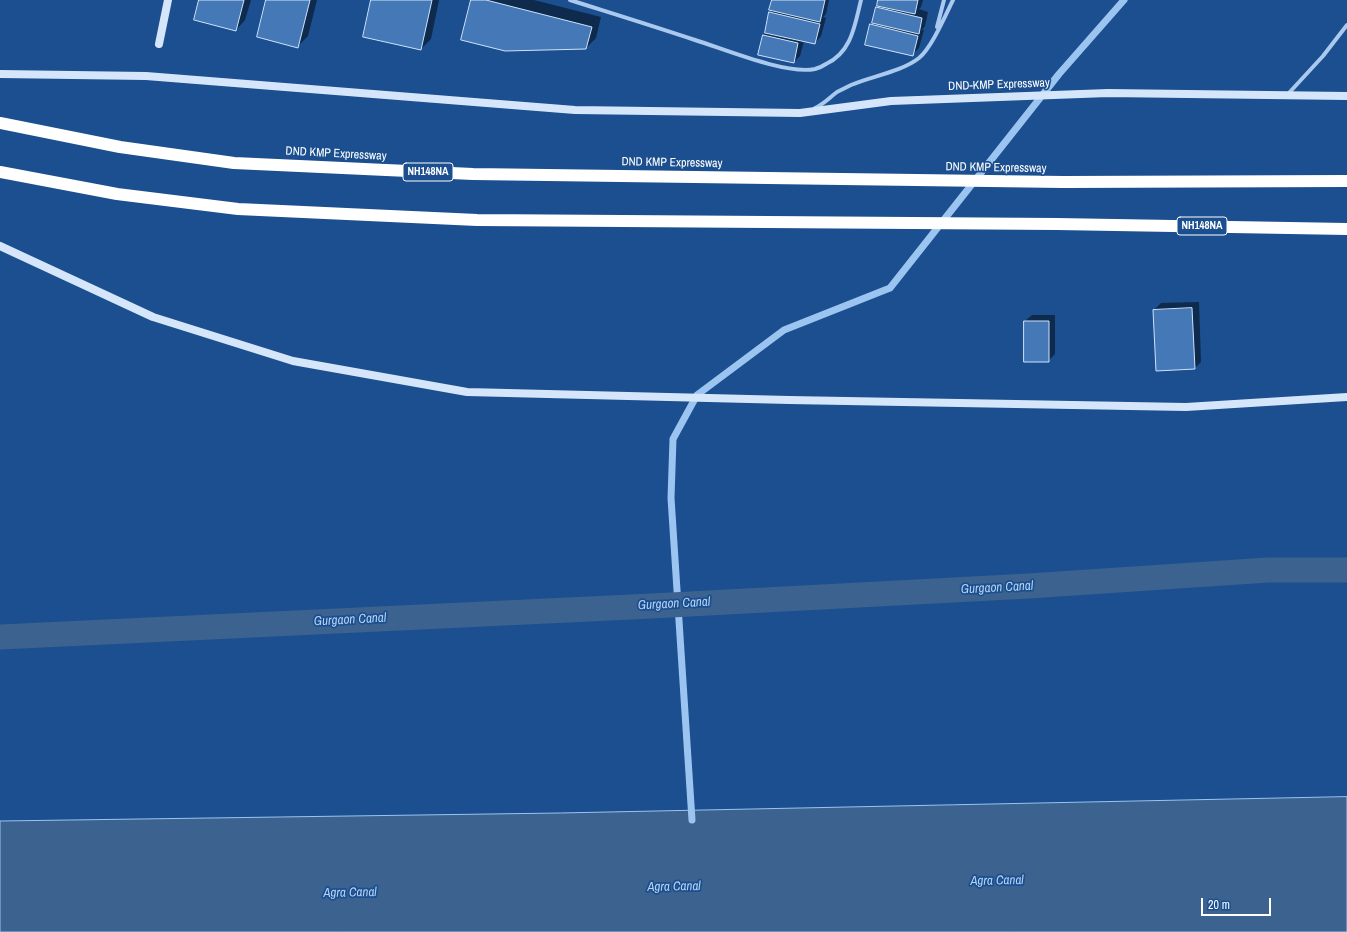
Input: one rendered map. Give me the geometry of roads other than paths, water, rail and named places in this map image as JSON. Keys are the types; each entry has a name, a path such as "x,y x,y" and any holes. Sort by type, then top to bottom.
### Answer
{"highway":[{"name":"DND KMP Expressway","path":"0,122 120,147 234,163 473,174 1063,182 1347,181"},
{"name":"NH148NA","path":"0,172 117,194 238,209 477,220 1057,224 1347,228"}],"street":[{"path":"159,44 168,0"},
{"path":"570,0 768,64 797,69 816,69 831,62 844,51 853,34 861,0"},
{"path":"935,34 944,0"},
{"path":"800,113 823,105 837,92 851,85 912,62 920,57 927,49 953,0"},
{"path":"1287,95 1323,56 1347,25"},
{"name":"DND-KMP Expressway","path":"0,74 146,76 575,110 800,113 891,101 1108,94 1347,96"},
{"path":"0,246 153,317 293,360 467,392 680,398 1186,407 1347,397"}],"water":[{"name":"Agra Canal","path":"1347,797 1347,932 0,932 0,821 560,813"}],"waterway":[{"path":"692,820 671,498 673,439 697,395 784,330 890,288 1059,74 1124,0"},
{"name":"Gurgaon Canal","path":"0,637 652,606 1029,586 1268,570 1347,570"}]}
